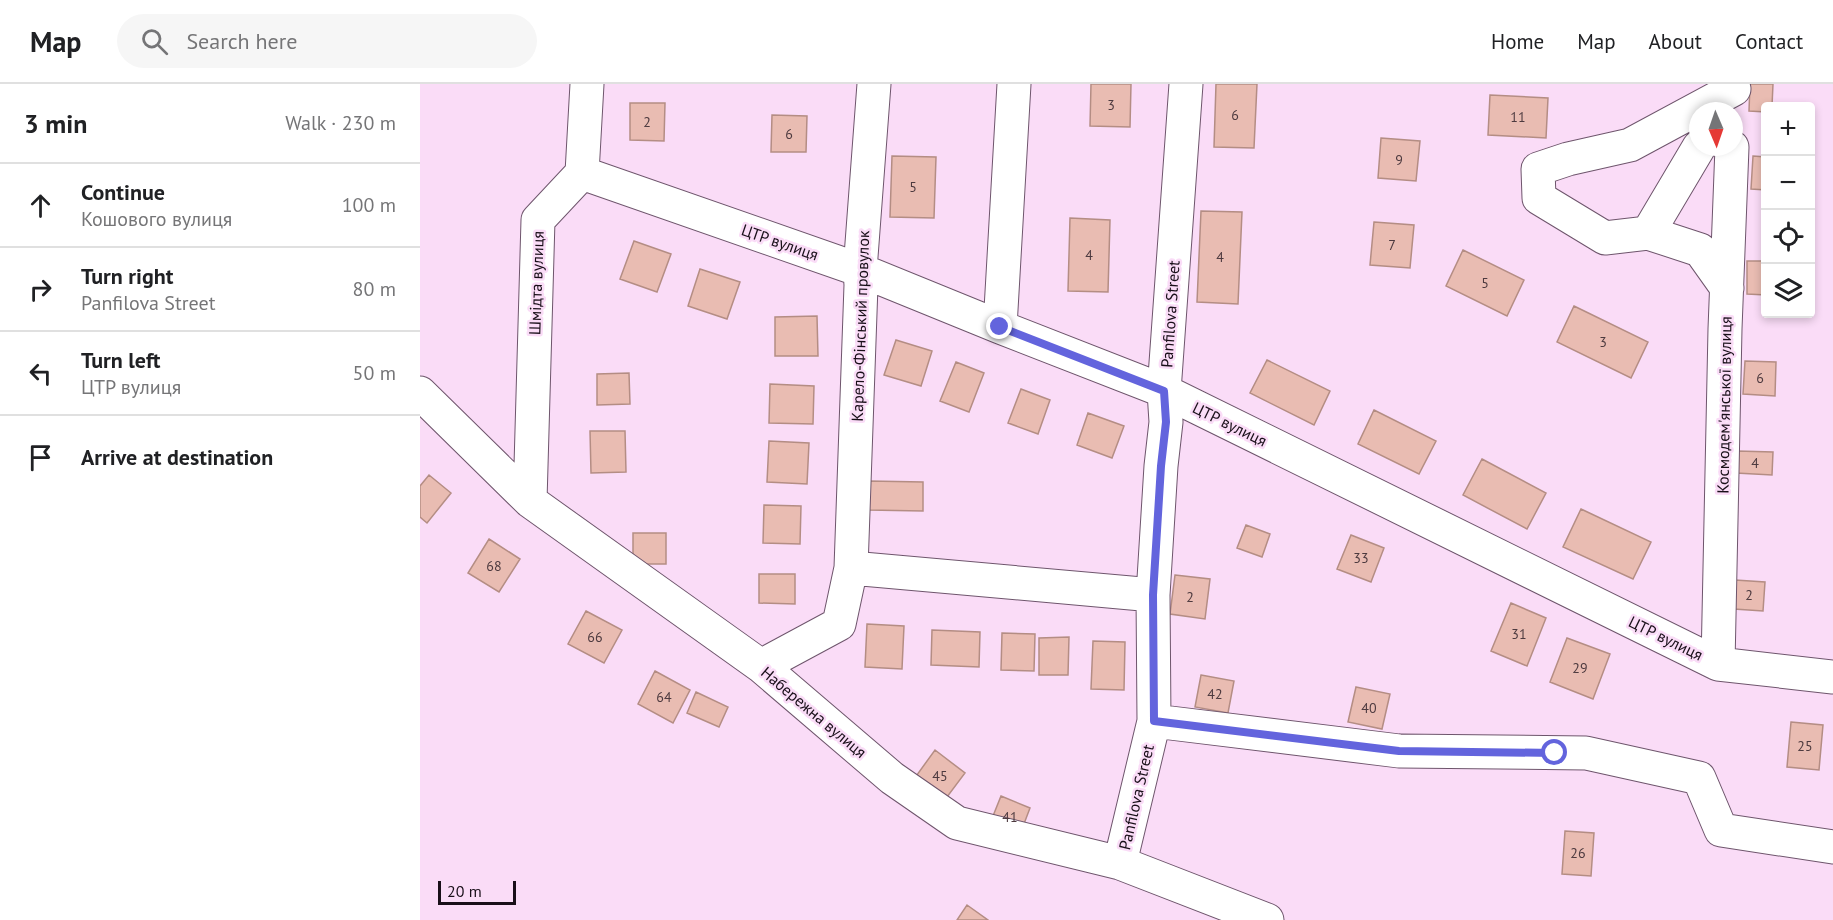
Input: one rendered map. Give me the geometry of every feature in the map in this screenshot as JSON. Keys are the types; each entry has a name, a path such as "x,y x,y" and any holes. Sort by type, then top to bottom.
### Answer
{"street":[{"path":"582,173 587,84"},
{"name":"Карело-Фінський провулок","path":"761,666 839,624 852,568 860,270 874,84"},
{"path":"1000,327 1014,84"},
{"name":"Panfilova Street","path":"1120,863 1154,721 1153,595 1166,422 1164,391 1169,345 1185,84"},
{"path":"1727,288 1700,250 1648,233 1605,238 1539,198 1538,169 1568,159 1630,145 1730,99"},
{"path":"1648,233 1694,156"},
{"name":"Космодем'янської вулиця","path":"1718,664 1732,156"},
{"name":"ЦТР вулиця","path":"582,173 860,270 1164,391 1718,664 1833,677"},
{"name":"Шмідта вулиця","path":"530,501 538,220 582,173"},
{"name":"Набережна вулиця","path":"420,393 530,501 761,666 892,778 957,823 1120,863 1267,920"},
{"path":"852,568 1153,595"},
{"path":"1154,721 1399,751 1586,753 1699,778 1721,830 1833,847"}],"building":[{"path":"1091,84 1131,84 1130,127 1090,126"},
{"path":"1216,84 1257,84 1254,148 1214,147"},
{"path":"1750,84 1773,84 1772,102 1761,102 1761,112 1749,111"},
{"path":"1490,95 1548,98 1546,138 1488,135"},
{"path":"630,103 665,103 664,141 630,140"},
{"path":"772,115 807,116 806,152 771,152"},
{"path":"1381,138 1420,141 1416,181 1378,178"},
{"path":"892,156 936,157 934,218 890,217"},
{"path":"1753,156 1761,157 1761,190 1751,189"},
{"path":"1201,211 1242,212 1238,304 1197,302"},
{"path":"1070,218 1110,220 1108,292 1068,291"},
{"path":"1374,222 1414,225 1410,268 1370,265"},
{"path":"634,241 671,254 657,292 620,279"},
{"path":"1463,250 1524,280 1507,316 1446,286"},
{"path":"1747,261 1761,261 1761,295 1747,294"},
{"path":"700,269 740,282 727,319 688,306"},
{"path":"1574,306 1648,342 1631,378 1557,342"},
{"path":"817,316 818,356 775,356 775,317"},
{"path":"896,340 932,351 921,386 884,375"},
{"path":"1267,360 1330,391 1314,425 1250,393"},
{"path":"1745,361 1776,362 1775,396 1743,394"},
{"path":"956,362 984,373 969,412 940,401"},
{"path":"629,373 630,404 597,405 597,374"},
{"path":"770,384 814,386 813,424 769,423"},
{"path":"1021,389 1050,400 1038,434 1008,423"},
{"path":"1374,410 1436,441 1419,474 1358,444"},
{"path":"1088,413 1124,426 1112,458 1077,445"},
{"path":"590,431 625,431 626,472 591,473"},
{"path":"769,441 809,443 807,484 767,482"},
{"path":"1737,451 1773,452 1772,475 1736,473"},
{"path":"1482,459 1546,493 1527,529 1463,495"},
{"path":"429,475 451,493 427,523 420,517 420,486"},
{"path":"869,481 923,482 923,511 868,510"},
{"path":"764,505 801,506 800,544 763,543"},
{"path":"1581,509 1651,542 1633,579 1563,547"},
{"path":"1246,525 1270,534 1262,557 1237,548"},
{"path":"633,533 666,533 666,564 633,564"},
{"path":"1351,535 1384,548 1371,582 1337,569"},
{"path":"489,539 520,559 499,592 468,573"},
{"path":"759,574 795,574 795,604 759,603"},
{"path":"1175,575 1210,579 1205,619 1170,614"},
{"path":"1735,580 1765,582 1763,611 1734,609"},
{"path":"1511,603 1546,618 1527,666 1491,651"},
{"path":"586,611 622,630 604,663 568,644"},
{"path":"867,624 904,626 902,669 865,667"},
{"path":"932,630 980,632 979,667 931,665"},
{"path":"1002,633 1035,634 1034,671 1001,670"},
{"path":"1069,637 1068,675 1039,675 1039,638"},
{"path":"1567,638 1610,654 1593,699 1550,682"},
{"path":"1093,641 1125,642 1124,690 1091,689"},
{"path":"655,671 690,690 673,723 638,704"},
{"path":"1201,675 1234,681 1228,713 1195,707"},
{"path":"1356,687 1390,694 1382,729 1348,722"},
{"path":"696,692 728,707 719,727 687,713"},
{"path":"1791,722 1823,725 1819,770 1787,767"},
{"path":"935,750 965,773 944,801 914,779"},
{"path":"1001,796 1030,808 1019,837 989,826"},
{"path":"1565,831 1594,833 1591,876 1562,874"},
{"path":"967,905 988,920 957,920"}],"route":[{"path":"1000,327 1164,391 1166,422 1153,595 1154,721 1399,751 1555,753"}]}
